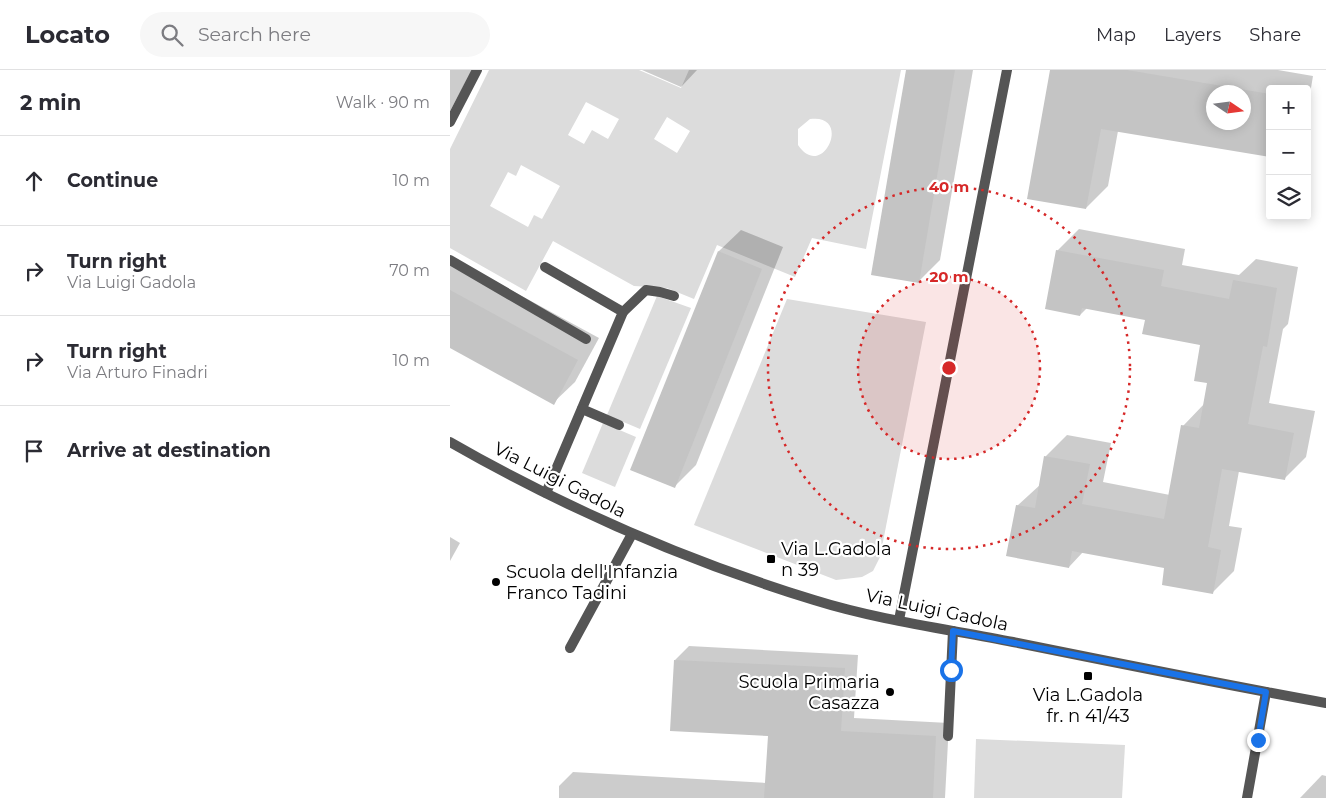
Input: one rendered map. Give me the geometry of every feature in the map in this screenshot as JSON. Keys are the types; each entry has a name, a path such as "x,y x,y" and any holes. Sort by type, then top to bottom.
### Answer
{"street":[{"path":"450,122 477,70"},
{"path":"898,620 1007,70"},
{"path":"450,260 586,339"},
{"path":"545,268 623,312"},
{"path":"546,493 623,312 646,290 674,296"},
{"path":"582,409 619,425"},
{"name":"Via Luigi Gadola","path":"450,442 546,493 632,534 734,574 808,598 898,620 1326,703"},
{"path":"570,648 632,534"},
{"path":"948,736 953,631"},
{"path":"1247,798 1266,692"}],"shaded area":[{"path":"489,70 639,70 681,88 689,70 901,70 866,249 812,238 795,277 717,245 694,299 667,288 634,286 553,241 526,291 450,248 450,149","holes":["586,102 619,119 608,139 592,130 584,144 568,135","667,117 690,131 677,153 654,139","810,119 823,120 830,126 832,134 829,144 824,151 816,156 807,154 798,145 798,129","521,165 560,186 542,219 534,215 528,227 490,206 508,172 516,176"]},
{"path":"657,296 691,308 640,429 607,415"},
{"path":"787,299 926,322 880,557 873,571 862,577 836,580 694,525"},
{"path":"603,423 636,437 615,487 582,473"},
{"path":"976,739 1125,745 1122,798 974,798"}],"building":[{"path":"906,70 955,70 919,283 871,275"},
{"path":"1050,70 1127,70 1216,85 1206,85 1206,130 1251,130 1251,91 1266,93 1266,156 1101,129 1086,209 1027,199"},
{"path":"1056,250 1164,270 1161,286 1229,299 1233,280 1277,288 1267,347 1263,346 1248,424 1294,433 1285,480 1222,469 1208,547 1221,550 1213,594 1162,585 1164,568 1072,551 1069,568 1006,556 1016,505 1035,508 1044,456 1090,464 1082,504 1164,519 1181,425 1199,428 1207,383 1194,381 1200,345 1142,334 1145,320 1082,308 1080,316 1045,309"},
{"path":"718,251 762,269 675,488 630,470"},
{"path":"450,290 578,360 554,405 450,348"},
{"path":"674,660 845,668 841,731 936,736 933,798 764,798 768,736 670,731"}],"place":[{"name":"Via L.Gadola n 39","path":"771,559"},
{"name":"Scuola dell'Infanzia Franco Tadini","path":"496,582"},
{"name":"Via L.Gadola fr. n 41/43","path":"1088,676"},
{"name":"Scuola Primaria Casazza","path":"890,692"}],"route":[{"path":"951,670 953,631 1266,692 1258,740"}]}
